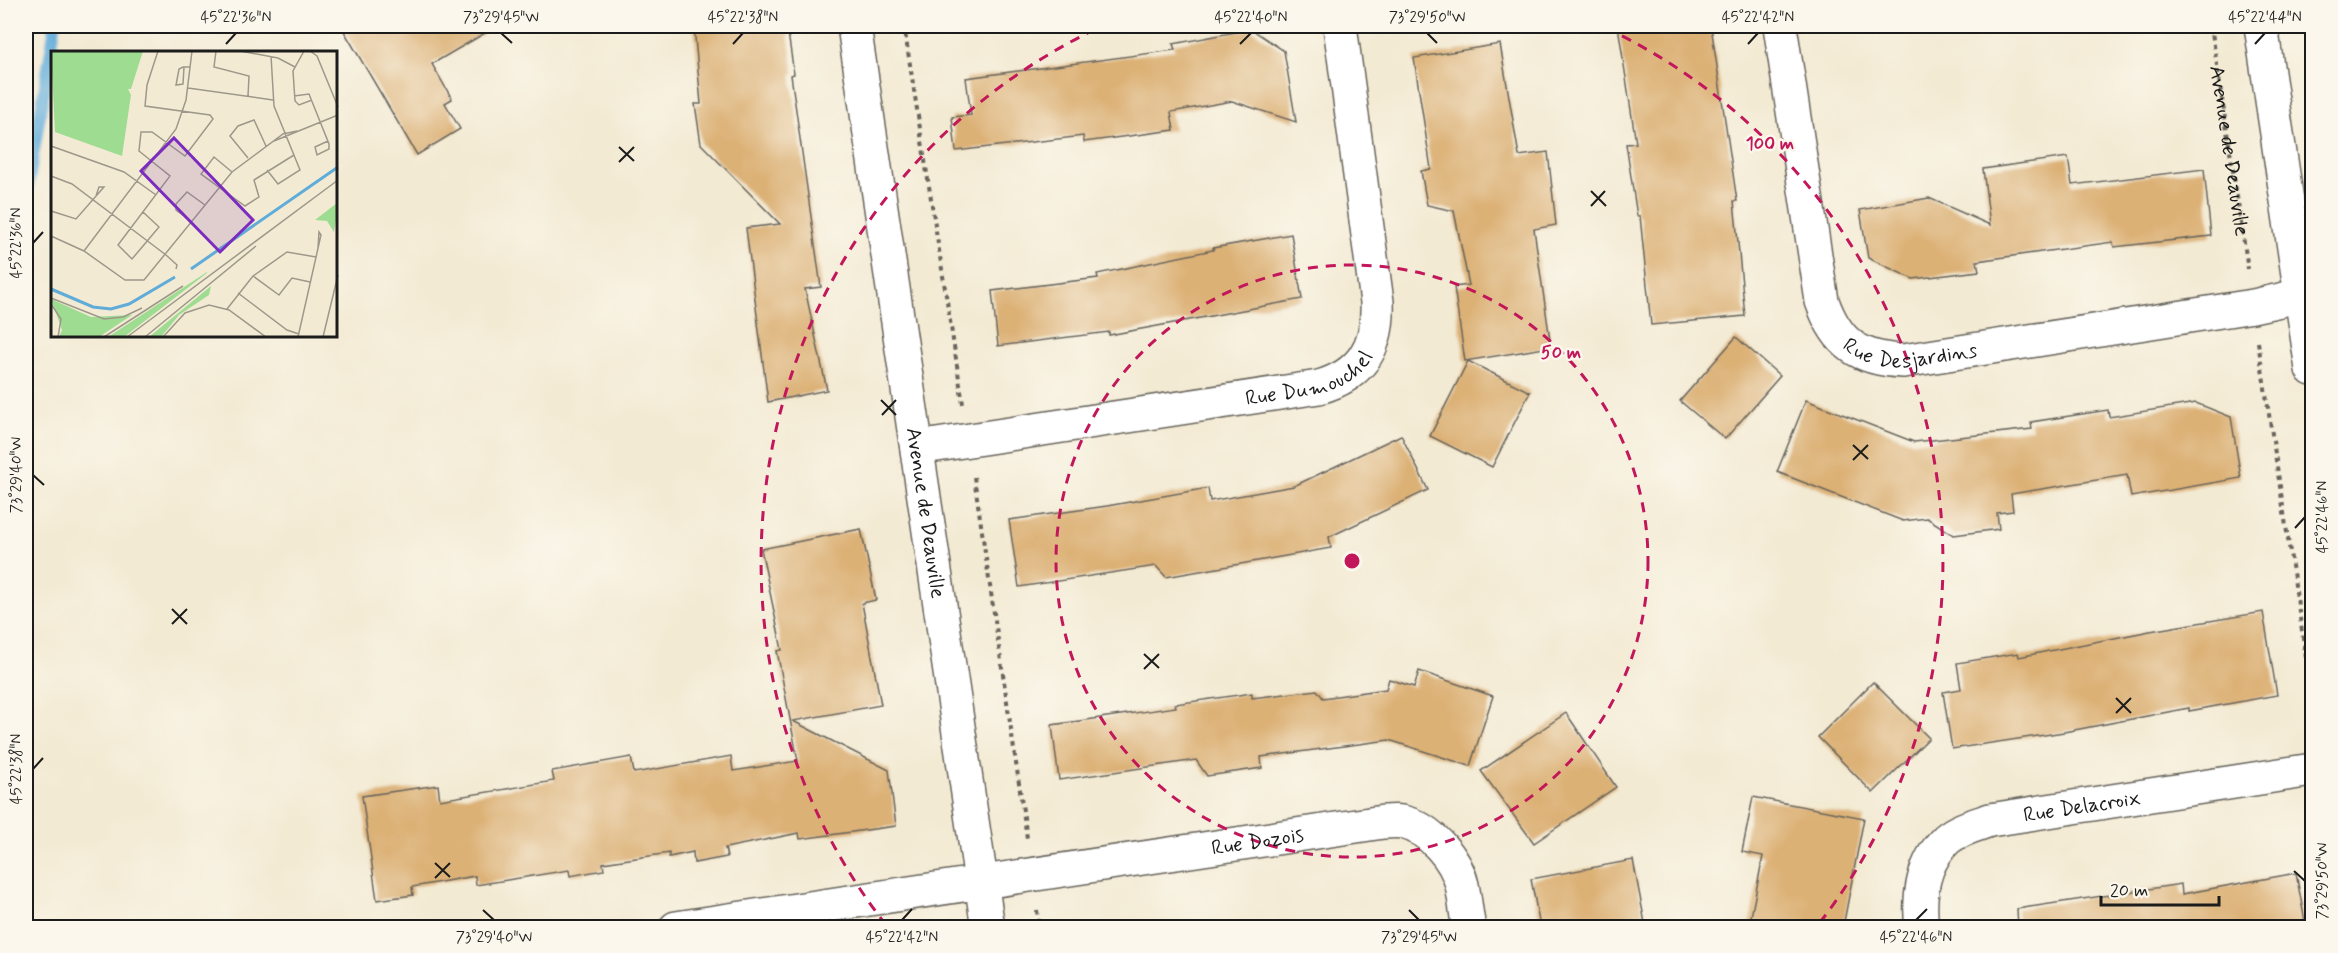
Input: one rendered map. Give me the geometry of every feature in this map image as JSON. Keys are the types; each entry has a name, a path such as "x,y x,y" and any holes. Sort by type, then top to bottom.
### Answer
{"street":[{"name":"Avenue de Deauville","path":"854,26 988,927"},
{"name":"Rue Dumouchel","path":"917,448 1319,387 1334,383 1355,368 1373,342 1378,322 1340,26"},
{"name":"Rue Desjardins","path":"1780,26 1822,301 1829,322 1842,340 1861,353 1881,360 1903,361 2253,306 2307,293"},
{"path":"2261,26 2307,293 2313,369"},
{"name":"Rue Delacroix","path":"1922,927 1920,896 1924,876 1947,839 1967,827 2002,818 2313,770"},
{"name":"Rue Dozois","path":"676,927 1383,822 1403,822 1420,830 1436,842 1457,869 1462,885 1468,927"}],"path":[{"path":"904,26 963,405"},
{"name":"Avenue de Deauville","path":"2211,26 2249,277"},
{"path":"2257,333 2313,697"},
{"path":"973,473 1027,838"},
{"path":"1037,908 1040,927"}],"building":[{"path":"341,26 497,26 432,64 452,99 445,103 460,129 417,155"},
{"path":"694,26 787,26 794,74 791,75 821,287 805,289 827,390 768,402 746,228 780,224 701,144 695,104 701,104"},
{"path":"1618,26 1711,26 1737,201 1734,201 1745,316 1651,325 1640,216 1637,216 1626,144 1636,143"},
{"path":"1251,29 1284,51 1296,122 1232,101 1171,112 1174,130 1084,142 1083,136 956,151 952,117 971,115 966,78 1175,50 1173,44"},
{"path":"1500,44 1519,156 1548,152 1556,225 1534,229 1551,347 1465,361 1454,287 1469,285 1454,211 1427,205 1421,171 1431,169 1414,58"},
{"path":"2068,157 2072,185 2204,169 2211,236 2114,247 2113,242 1977,261 1979,271 1913,279 1868,258 1860,210 1929,198 1990,225 1983,169"},
{"path":"1291,234 1302,299 1109,335 1109,332 998,346 992,291 1098,278 1097,274 1213,250 1213,248"},
{"path":"1736,337 1780,376 1725,439 1680,401"},
{"path":"1468,361 1530,392 1492,467 1430,436"},
{"path":"1806,400 1914,442 2032,429 2031,422 2108,410 2109,417 2196,403 2231,417 2241,478 2131,497 2127,475 2011,494 2013,511 1997,513 1999,529 1954,535 1927,518 1903,521 1777,472"},
{"path":"1401,435 1428,490 1329,537 1331,548 1166,577 1156,566 1019,587 1009,520 1208,488 1210,501 1294,486"},
{"path":"861,529 876,600 862,603 881,705 793,721 889,770 896,826 800,839 799,833 725,848 727,857 694,863 693,852 669,857 669,853 603,863 604,870 570,876 569,870 476,885 475,876 412,887 413,895 377,900 362,796 438,785 440,800 554,781 552,771 631,757 634,773 731,756 733,771 798,761 777,651 782,650 761,549"},
{"path":"2263,612 2277,695 1952,749 1943,692 1961,689 1957,663 2018,653 2019,657 2150,631"},
{"path":"1419,671 1493,696 1470,766 1389,740 1261,757 1262,768 1207,776 1196,760 1059,780 1052,725 1176,707 1175,704 1252,693 1252,698 1317,690 1323,698 1386,689 1389,679 1414,687"},
{"path":"1873,682 1929,738 1873,793 1818,737"},
{"path":"1566,713 1616,787 1534,843 1481,771"},
{"path":"1753,797 1864,818 1843,927 1749,927 1763,856 1742,852"},
{"path":"1633,860 1645,923 1617,927 1540,927 1531,879"},
{"path":"2296,873 2306,927 2018,927 2017,909 2181,884 2182,894"}],"waterway":[{"path":"26,198 55,26"}]}
